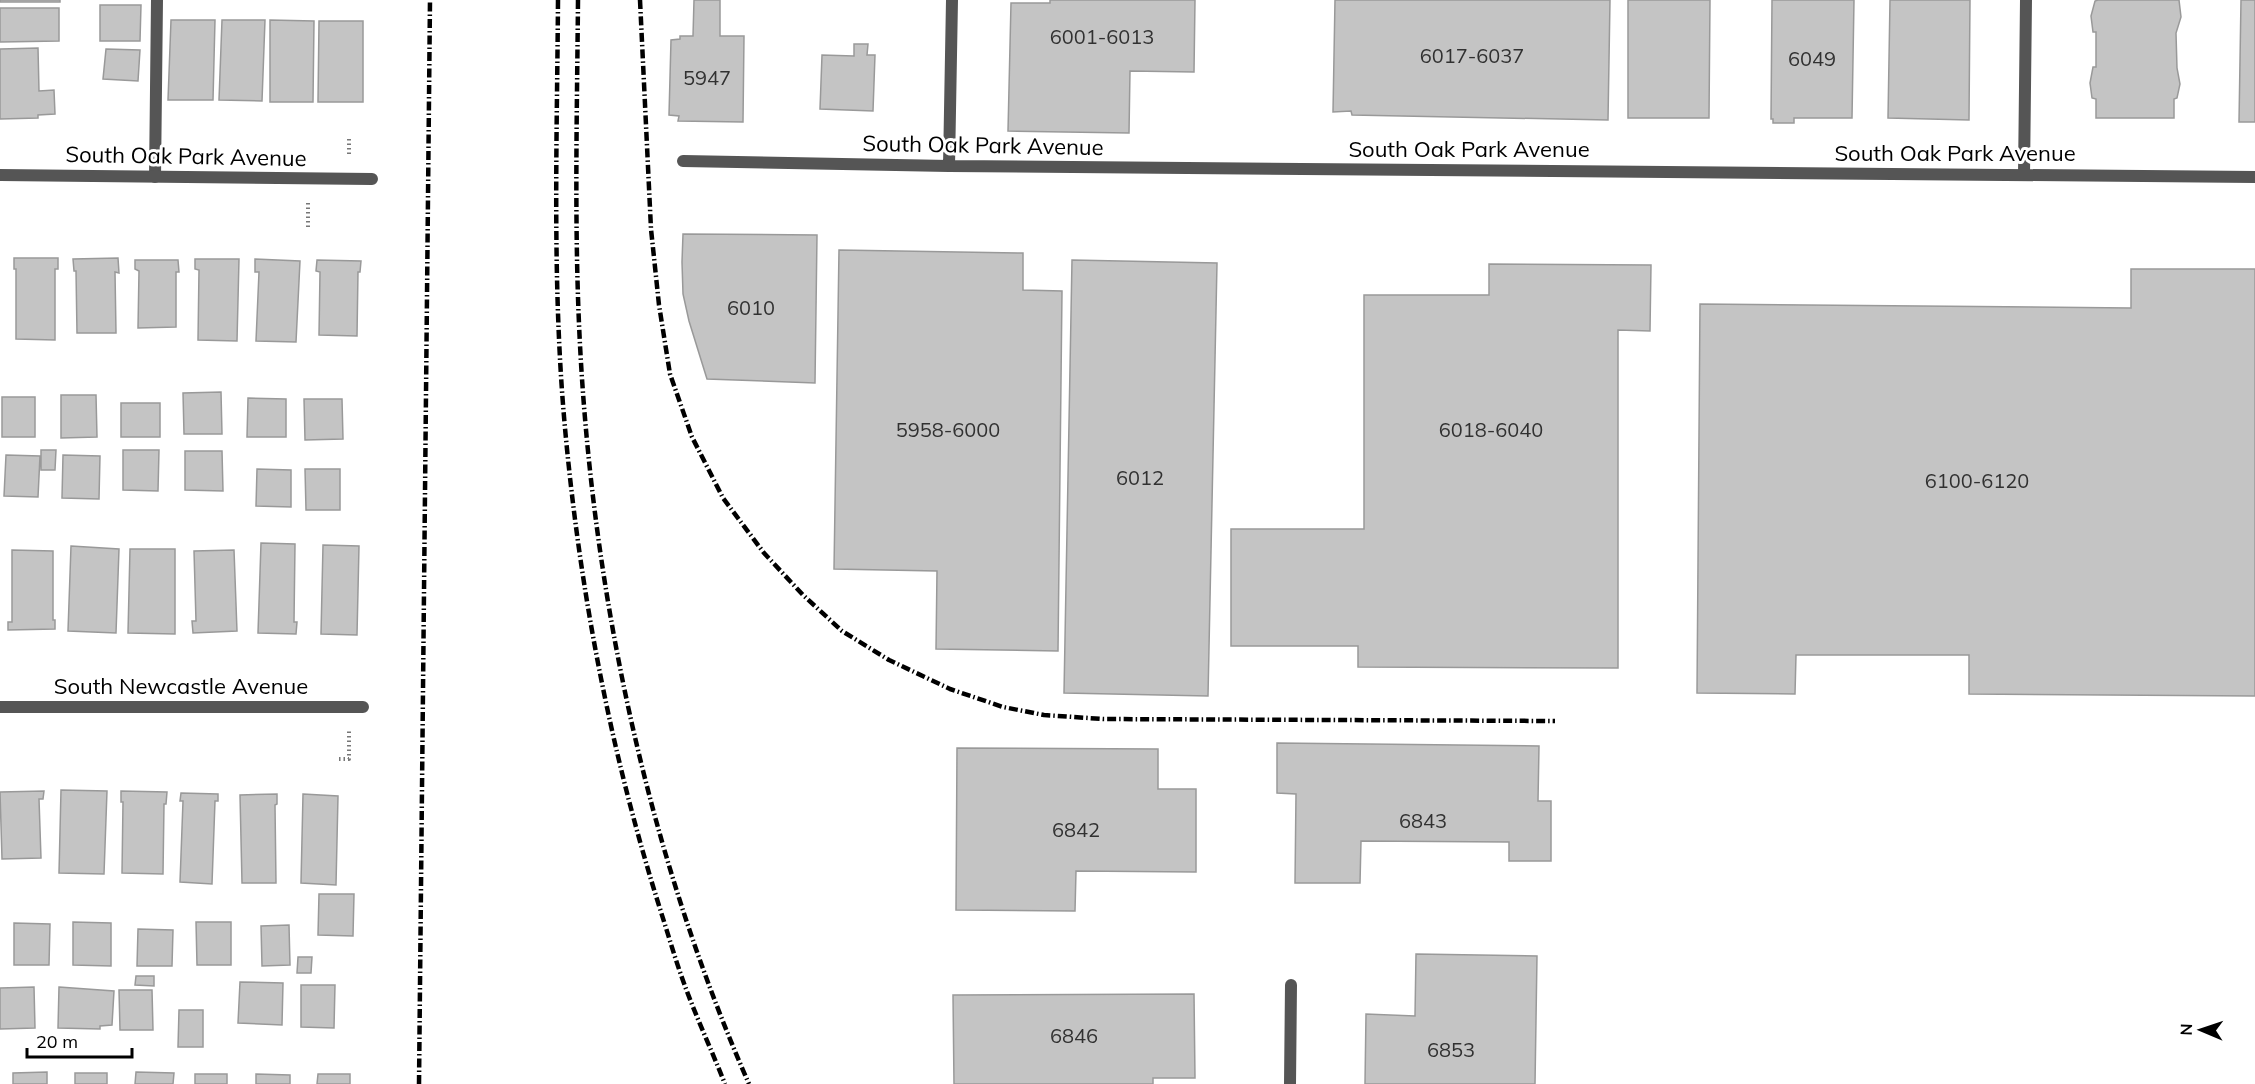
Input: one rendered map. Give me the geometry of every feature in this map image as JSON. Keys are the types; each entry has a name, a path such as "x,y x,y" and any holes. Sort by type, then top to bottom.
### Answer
{"street":[{"path":"155,177 157,0"},
{"path":"950,166 952,0"},
{"path":"2024,175 2026,0"},
{"name":"South Oak Park Avenue","path":"683,161 950,166 2255,177"},
{"name":"South Oak Park Avenue","path":"0,175 372,179"},
{"name":"South Newcastle Avenue","path":"0,707 363,707"},
{"path":"1290,1084 1291,985"}],"path":[{"path":"349,137 349,157"},
{"path":"339,759 349,759 350,707"}],"building":[{"path":"0,0 60,0 60,2 0,2"},
{"path":"694,0 720,0 720,36 744,36 743,122 678,121 679,116 669,115 671,40 680,39 680,36 693,36"},
{"path":"1050,0 1195,0 1194,72 1130,71 1129,133 1008,131 1011,3 1050,3"},
{"path":"1335,0 1610,0 1608,120 1352,115 1351,111 1333,112"},
{"path":"1628,0 1710,0 1709,118 1628,118"},
{"path":"1772,0 1854,0 1852,118 1794,118 1794,123 1773,123 1771,119"},
{"path":"1890,0 1970,0 1969,120 1888,118"},
{"path":"2179,0 2181,17 2176,33 2180,84 2177,98 2174,99 2174,118 2096,118 2096,99 2092,98 2090,83 2093,67 2096,67 2096,32 2093,32 2091,16 2095,1"},
{"path":"2241,0 2255,0 2255,122 2239,122"},
{"path":"100,5 141,5 140,41 100,41"},
{"path":"0,8 59,8 59,41 0,42"},
{"path":"171,20 215,20 213,100 168,100"},
{"path":"222,20 265,20 262,101 219,100"},
{"path":"270,20 314,21 313,102 270,102"},
{"path":"319,21 363,21 363,102 318,102"},
{"path":"854,44 868,44 867,55 875,55 873,111 820,109 822,55 854,56"},
{"path":"38,48 39,91 54,90 55,114 38,115 38,118 0,119 0,49"},
{"path":"106,49 140,50 138,81 103,79"},
{"path":"683,234 817,235 815,383 707,379 683,294"},
{"path":"839,250 1023,253 1023,290 1062,291 1058,651 936,649 937,571 834,569"},
{"path":"14,258 58,258 58,269 55,269 55,340 16,339"},
{"path":"118,258 119,273 115,272 116,333 77,333 76,271 74,271 73,259"},
{"path":"195,259 239,259 237,341 198,340 199,270 195,269"},
{"path":"255,259 300,261 296,342 256,341 259,272 255,272"},
{"path":"135,260 178,260 176,327 138,328 139,271 135,269"},
{"path":"317,260 361,261 360,272 358,272 357,336 319,335 320,272 316,271"},
{"path":"1072,260 1217,263 1208,696 1064,693"},
{"path":"1489,264 1651,265 1650,331 1618,330 1618,668 1358,667 1358,646 1231,646 1231,529 1364,529 1364,295 1489,295"},
{"path":"2131,269 2255,269 2255,696 1969,694 1969,655 1796,655 1795,694 1697,693 1700,304 2131,308"},
{"path":"221,392 222,434 184,434 183,393"},
{"path":"61,395 96,395 97,437 61,438"},
{"path":"2,397 35,397 35,437 2,437"},
{"path":"248,398 286,399 286,437 247,437"},
{"path":"304,399 342,399 343,439 305,440"},
{"path":"121,403 160,403 160,437 121,437"},
{"path":"41,450 56,450 55,470 41,470"},
{"path":"123,450 159,450 158,491 123,490"},
{"path":"185,451 222,451 223,491 185,490"},
{"path":"6,455 40,456 38,497 4,496"},
{"path":"63,455 100,456 99,499 62,498"},
{"path":"257,469 291,470 291,507 256,506"},
{"path":"305,469 340,469 340,510 306,510"},
{"path":"261,543 295,544 294,622 297,622 296,634 258,633"},
{"path":"323,545 359,546 357,635 321,634"},
{"path":"71,546 119,549 116,633 68,631"},
{"path":"130,549 175,549 175,634 128,633"},
{"path":"12,550 53,551 55,629 8,630 8,622 12,622"},
{"path":"234,550 237,631 193,633 192,621 196,621 194,551"},
{"path":"1277,743 1539,746 1538,801 1551,801 1551,861 1509,861 1509,842 1361,841 1360,883 1295,883 1296,794 1277,793"},
{"path":"957,748 1158,749 1158,789 1196,789 1196,872 1076,871 1075,911 956,910"},
{"path":"61,790 107,791 104,874 59,873"},
{"path":"44,791 43,799 39,799 41,858 2,859 0,792"},
{"path":"121,791 167,792 166,804 164,804 163,874 122,873 123,802 121,802"},
{"path":"181,793 218,794 218,801 215,801 212,884 180,882 183,801 180,801"},
{"path":"277,794 275,805 276,883 242,883 240,795"},
{"path":"303,794 338,796 336,885 301,883"},
{"path":"319,894 354,894 353,936 318,935"},
{"path":"73,922 111,923 111,966 73,965"},
{"path":"196,922 231,922 231,965 197,965"},
{"path":"14,923 50,924 49,965 14,965"},
{"path":"289,925 290,965 262,966 261,926"},
{"path":"138,929 173,930 172,966 137,966"},
{"path":"1416,954 1537,956 1535,1084 1365,1084 1366,1014 1415,1016"},
{"path":"298,957 312,957 311,973 297,973"},
{"path":"136,976 154,976 154,986 135,985"},
{"path":"240,982 283,983 282,1025 238,1023"},
{"path":"301,985 335,985 334,1028 301,1027"},
{"path":"34,987 35,1028 0,1029 0,988"},
{"path":"59,987 114,991 112,1025 100,1026 100,1029 58,1028"},
{"path":"119,990 152,990 153,1030 120,1030"},
{"path":"1194,994 1195,1078 1153,1078 1153,1084 954,1084 953,995"},
{"path":"179,1010 203,1010 203,1047 178,1047"},
{"path":"47,1072 47,1084 13,1084 13,1073"},
{"path":"136,1072 174,1073 173,1084 135,1084"},
{"path":"75,1073 107,1073 107,1084 75,1084"},
{"path":"195,1074 227,1074 227,1084 195,1084"},
{"path":"256,1074 290,1075 290,1084 256,1084"},
{"path":"318,1074 350,1074 350,1084 317,1084"}],"railway":[{"path":"419,1084 430,0"},
{"path":"558,0 556,214 558,321 565,428 579,551 600,673 643,853 694,1011 725,1084"},
{"path":"578,0 576,216 578,302 587,439 598,534 613,628 632,722 655,815 682,907 713,996 749,1084"},
{"path":"640,0 651,229 659,305 670,374 692,437 723,498 764,553 803,595 842,631 889,660 950,689 1003,707 1044,715 1103,719 1555,721"}]}
